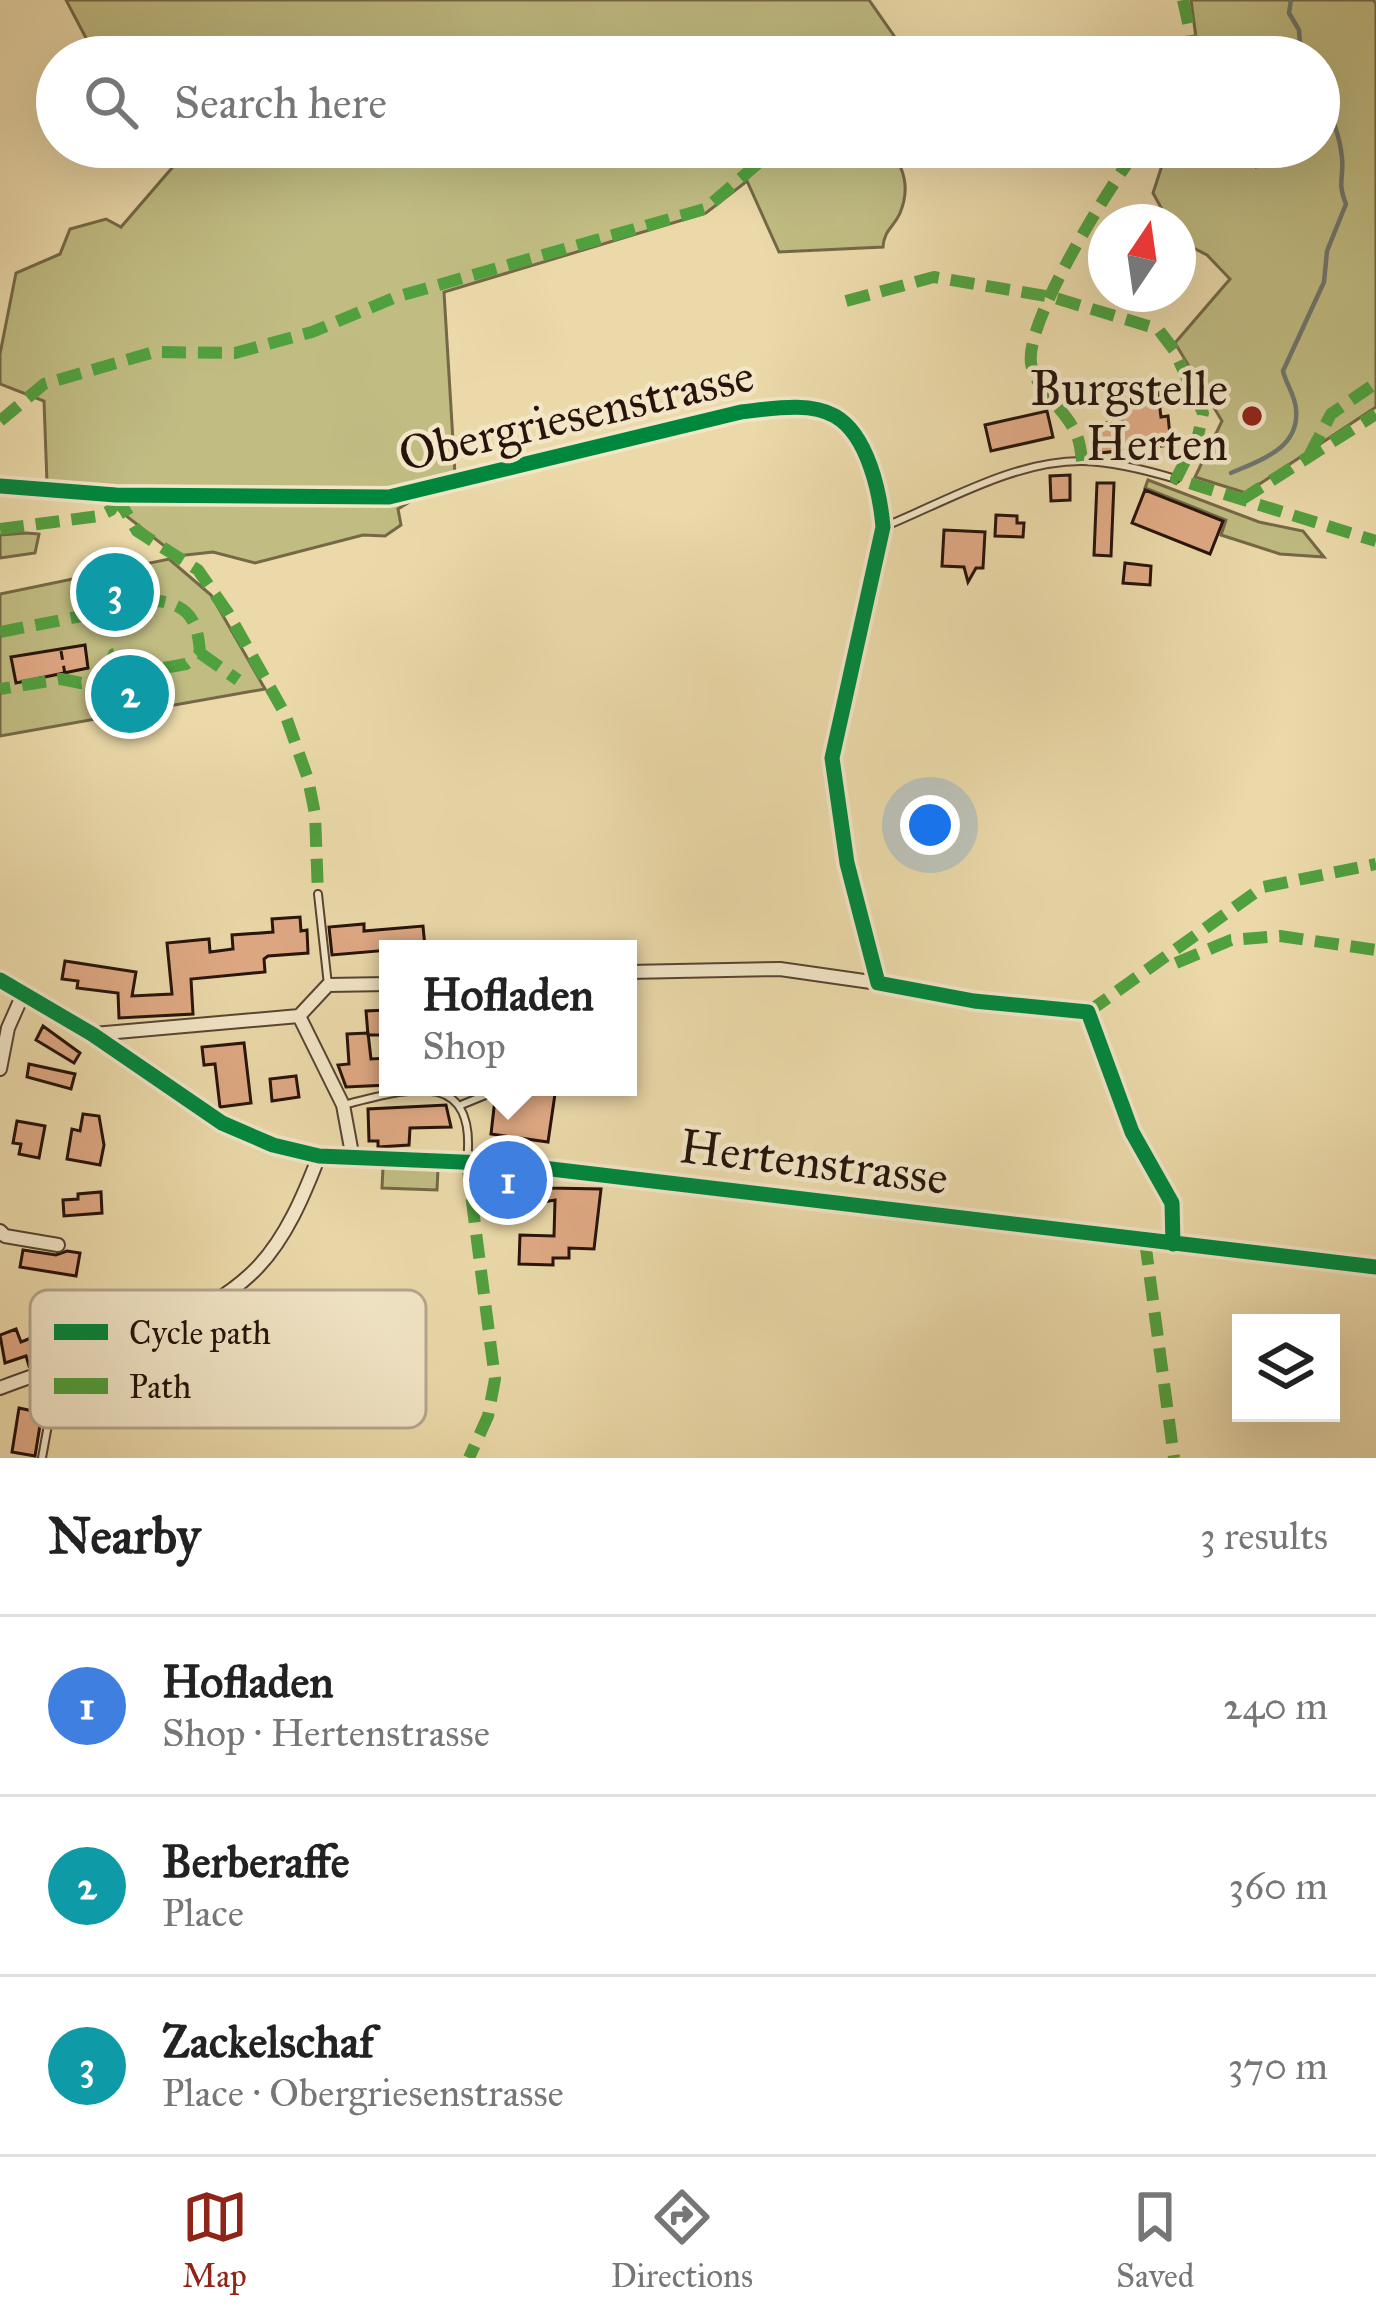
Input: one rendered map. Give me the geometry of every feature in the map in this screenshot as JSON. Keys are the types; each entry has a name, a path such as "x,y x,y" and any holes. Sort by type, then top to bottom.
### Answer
{"street":[{"name":"Obergriesenstrasse","path":"0,486 116,495 389,497 741,412 790,406 835,416 856,437 881,498 883,527 832,758 847,862 878,982"},
{"path":"637,975 780,969 974,1001 1088,1012 1132,1132 1172,1203 1174,1244"},
{"name":"Hertenstrasse","path":"0,980 92,1034 222,1123 272,1145 319,1156 576,1171 1376,1267"},
{"path":"92,1034 299,1016 328,985 379,984"},
{"path":"0,1069 8,1028 24,992"},
{"path":"299,1016 343,1105 353,1159"},
{"path":"232,1290 258,1267 286,1228 319,1156"},
{"path":"0,1231 5,1236 58,1245"},
{"path":"0,1388 30,1376"}],"lane":[{"path":"883,527 1047,464 1100,463 1176,479"},
{"path":"318,894 328,985"},
{"path":"343,1105 379,1096"},
{"path":"450,1096 461,1105 469,1145 467,1163"},
{"path":"461,1105 483,1096"},
{"path":"42,1458 47,1428"}],"path":[{"path":"62,651 66,680"}],"shaded area":[{"path":"66,0 869,0 894,36 85,36"},
{"path":"1191,0 1376,3 1376,407 1246,493 1195,477 1222,421 1175,343 1230,279 1196,249 1196,204 1159,204 1153,193 1161,168 1340,168 1340,36 1196,36"},
{"path":"172,168 901,168 905,186 900,213 883,247 779,252 747,181 706,213 444,292 455,474 398,509 401,525 385,536 363,535 255,563 213,552 177,556 91,488 47,483 44,401 0,384 0,354 16,273 60,254 70,229 106,219 121,227"},
{"path":"1148,480 1259,522 1303,531 1324,557 1280,554 1221,535 1226,520 1145,488"},
{"path":"39,534 35,553 0,558 0,535"},
{"path":"169,559 211,595 265,689 0,736 0,594"},
{"path":"383,1167 438,1169 437,1190 382,1188"}],"building":[{"path":"1158,393 1161,417 1168,416 1171,445 1100,453 1097,424 1122,421 1120,397"},
{"path":"1047,411 1053,437 991,451 985,425"},
{"path":"1070,475 1070,500 1051,501 1050,476"},
{"path":"1097,483 1114,483 1111,556 1094,555"},
{"path":"1145,490 1223,521 1210,554 1132,523"},
{"path":"996,515 1017,516 1017,523 1024,523 1023,537 995,536"},
{"path":"944,530 985,532 983,568 976,568 968,582 964,567 942,566"},
{"path":"1125,563 1151,566 1150,585 1123,583"},
{"path":"85,645 88,668 16,683 11,657"},
{"path":"300,917 301,931 307,930 308,953 268,956 265,972 191,979 193,1014 119,1018 118,993 77,988 78,981 62,979 65,961 136,972 132,996 172,994 167,943 209,939 210,952 233,949 232,935 273,932 272,919"},
{"path":"364,924 364,931 423,926 424,940 379,940 379,951 332,955 329,927"},
{"path":"379,1010 379,1035 368,1035 366,1011"},
{"path":"43,1026 80,1053 74,1063 36,1040"},
{"path":"368,1033 371,1059 379,1059 379,1085 346,1087 338,1065 349,1064 347,1034"},
{"path":"244,1043 251,1103 220,1107 215,1064 204,1065 202,1047"},
{"path":"29,1064 75,1074 71,1089 27,1077"},
{"path":"296,1076 299,1097 272,1101 270,1079"},
{"path":"555,1096 548,1142 491,1134 495,1099"},
{"path":"446,1105 451,1127 410,1128 409,1145 378,1147 378,1141 369,1141 368,1109"},
{"path":"83,1114 99,1116 104,1145 100,1165 67,1159 72,1129 80,1131"},
{"path":"17,1121 45,1126 39,1158 19,1154 21,1144 13,1143"},
{"path":"549,1179 550,1188 601,1189 594,1249 569,1248 569,1258 553,1258 553,1265 519,1264 520,1235 554,1236 555,1200 491,1211 487,1184"},
{"path":"101,1192 102,1213 64,1216 63,1200"},
{"path":"23,1250 80,1253 76,1276 20,1267"},
{"path":"16,1329 21,1342 30,1338 30,1366 26,1356 5,1363 0,1335"},
{"path":"19,1408 30,1410 30,1428 40,1428 35,1456 12,1452"}],"waterway":[{"path":"1291,0 1289,13 1299,36"},
{"path":"1231,473 1276,451 1296,423 1295,404 1283,371 1324,282 1327,251 1346,204 1340,149"}],"marked path":[{"path":"1183,0 1191,36"},
{"path":"0,421 44,384 154,352 235,353 312,332 396,297 705,209 753,168"},
{"path":"1082,461 1071,425 1034,373 1033,343 1072,253 1124,168"},
{"path":"846,301 934,277 1052,297 1158,329 1174,350 1203,413 1198,436 1176,479 1376,541"},
{"path":"1309,456 1331,414 1376,383"},
{"path":"1241,500 1376,414"},
{"path":"116,495 137,531 198,570 285,714 315,814 318,894"},
{"path":"0,529 99,516 111,510 116,495"},
{"path":"0,632 159,601 179,607 191,618 200,653 186,664 81,683 61,679 0,689"},
{"path":"112,677 110,664 114,654 121,653"},
{"path":"200,653 238,680"},
{"path":"1088,1012 1263,887 1376,864"},
{"path":"1176,963 1231,940 1280,936 1376,950"},
{"path":"467,1163 495,1379 488,1416 469,1458"},
{"path":"1145,1241 1174,1458"}],"cycle path":[{"path":"0,486 116,495 389,497 741,412 801,407 835,416 864,451 883,527 832,758 847,863 878,983 974,1001 1088,1012 1132,1132 1172,1203 1173,1244"},
{"path":"0,980 92,1034 222,1123 273,1145 319,1156 509,1164 1376,1267"}],"place":[{"name":"Burgstelle Herten","path":"1252,416"},
{"name":"Zackelschaf","path":"115,592"},
{"name":"Berberaffe","path":"130,694"},
{"name":"Hofladen","path":"508,1180"}]}
